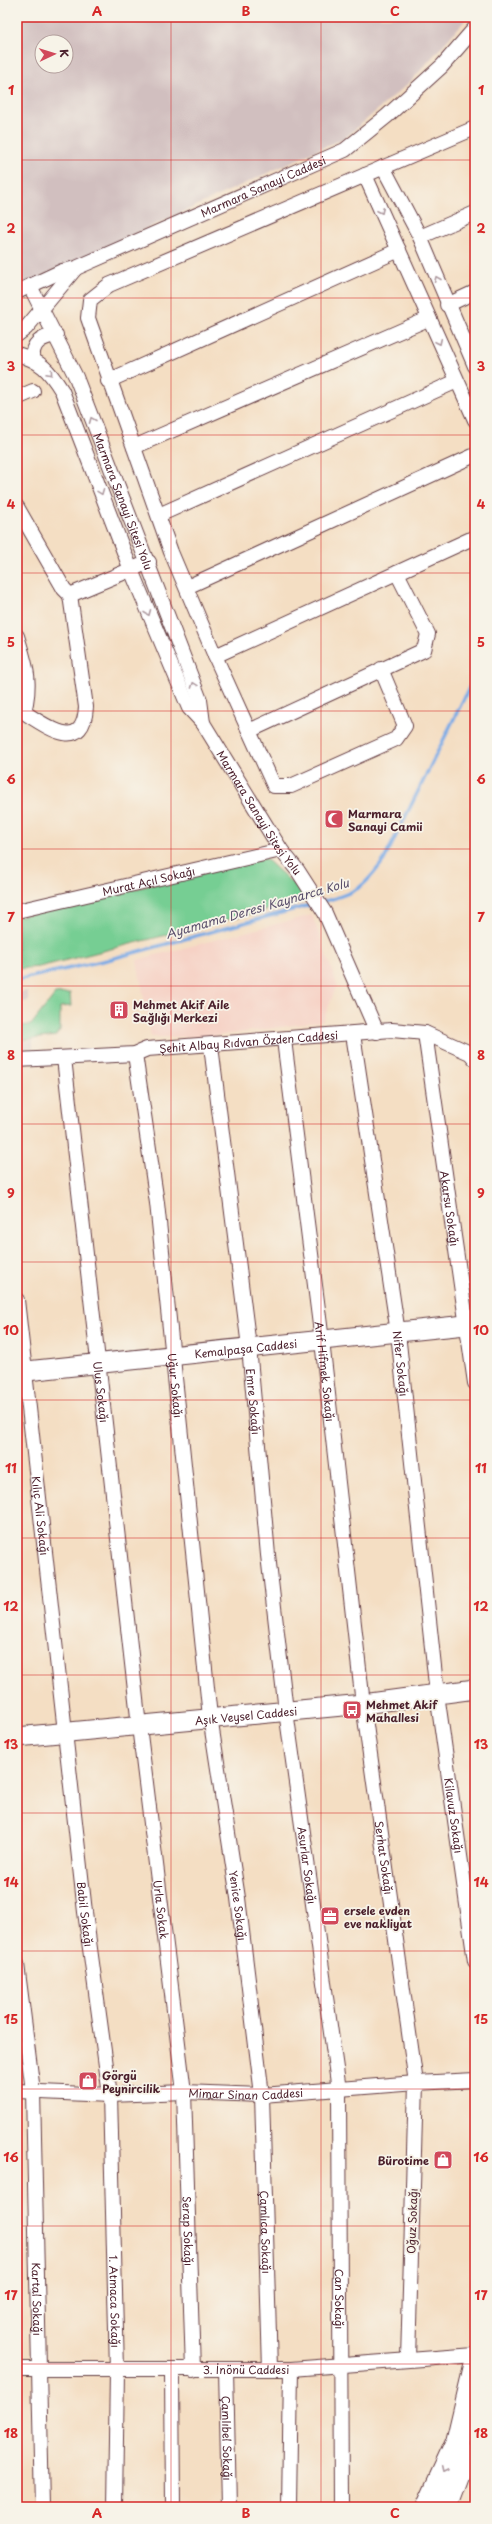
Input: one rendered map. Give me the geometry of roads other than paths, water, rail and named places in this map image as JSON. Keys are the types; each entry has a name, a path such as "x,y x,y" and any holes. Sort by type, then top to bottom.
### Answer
{"main road":[{"name":"Kemalpaşa Caddesi","path":"21,1371 249,1347 322,1341 472,1324"},
{"name":"Aşık Veysel Caddesi","path":"17,1737 139,1726 210,1717 363,1704 475,1689"},
{"path":"427,2507 457,2442 475,2366"},
{"path":"446,2507 468,2447 475,2408"},
{"path":"459,2507 475,2458"}],"street":[{"name":"Marmara Sanayi Caddesi","path":"17,292 62,271 76,268 345,150 387,116 442,66 475,28"},
{"path":"381,669 405,726 396,739 290,786 274,786 215,656 171,552 160,515 108,381 88,318 90,300 109,285 475,128"},
{"path":"383,168 420,237 447,305 475,366"},
{"path":"364,175 475,420"},
{"path":"420,237 475,213"},
{"path":"108,381 399,250"},
{"path":"17,335 26,328 76,268"},
{"name":"Marmara Sanayi Sitesi Yolu","path":"30,286 42,307 76,377 149,562 200,700 203,722"},
{"path":"447,305 475,292"},
{"path":"134,448 428,319"},
{"path":"33,359 32,351 35,345 42,338 56,335"},
{"name":"Marmara Sanayi Sitesi Yolu","path":"17,354 33,359 51,372 62,391 130,570 189,708 203,722 281,850 325,913 377,1032"},
{"path":"160,515 457,381"},
{"path":"17,398 34,390"},
{"path":"187,587 475,455"},
{"path":"17,507 64,589 70,595 86,707 84,725 77,732 60,733 21,710 29,692 26,668 17,636"},
{"path":"215,656 475,538"},
{"path":"70,595 149,562"},
{"path":"249,731 424,650 428,634 397,573"},
{"name":"Murat Açıl Sokağı","path":"17,911 281,850"},
{"name":"Şehit Albay Rıdvan Özden Caddesi","path":"17,1060 135,1054 147,1049 211,1046 377,1032 425,1033 470,1053 475,1059"},
{"name":"Akarsu Sokağı","path":"425,1033 472,1324 475,1383"},
{"name":"Nifer Sokağı","path":"353,1034 398,1332 437,1694"},
{"name":"Arif Hifmek Sokağı","path":"284,1040 322,1341 363,1704"},
{"name":"Emre Sokağı","path":"211,1046 249,1347 268,1555 286,1711"},
{"name":"Uğur Sokağı","path":"135,1054 157,1203 174,1355 210,1717"},
{"name":"Ulus Sokağı","path":"64,1058 100,1363 139,1726"},
{"name":"Kılıç Ali Sokağı","path":"17,1300 21,1371 65,1732"},
{"name":"Kilavuz Sokağı","path":"437,1694 475,1961"},
{"name":"Serhat Sokağı","path":"363,1704 416,2083"},
{"name":"Asurlar Sokağı","path":"286,1711 339,2090"},
{"name":"Yenice Sokağı","path":"210,1717 240,1914 262,2095"},
{"name":"Urla Sokak","path":"139,1726 184,2092"},
{"name":"Babil Sokağı","path":"65,1732 85,1912 110,2095"},
{"name":"Kartal Sokağı","path":"17,1964 33,2091 42,2507"},
{"name":"Mimar Sinan Caddesi","path":"17,2091 110,2095 184,2092 262,2095 475,2080"},
{"name":"Oğuz Sokağı","path":"408,2359 416,2083"},
{"name":"Can Sokağı","path":"339,2090 341,2507"},
{"name":"Serap Sokağı","path":"184,2092 194,2370"},
{"name":"1. Atmaca Sokağı","path":"110,2095 117,2370 115,2507"},
{"name":"Çamlıca Sokağı","path":"262,2095 270,2368"},
{"name":"3. İnönü Caddesi","path":"17,2369 172,2371 270,2368 291,2369 475,2355"},
{"name":"Çamlıbel Sokağı","path":"226,2369 229,2507"},
{"path":"289,2507 291,2369"},
{"path":"172,2371 174,2507"}],"waterway":[{"name":"Ayamama Deresi Kaynarca Kolu","path":"322,902 344,895 358,888 370,877 384,860 475,676"},
{"name":"Ayamama Deresi Kaynarca Kolu","path":"17,980 107,960 314,904"}],"place":[{"name":"Marmara Sanayi Camii","path":"334,819"},
{"name":"Mehmet Akif Aile Sağlığı Merkezi","path":"119,1010"},
{"name":"Mehmet Akif Mahallesi","path":"352,1710"},
{"name":"ersele evden eve nakliyat","path":"330,1916"},
{"name":"Görgü Peynircilik","path":"88,2081"},
{"name":"Bürotime","path":"443,2160"}]}
